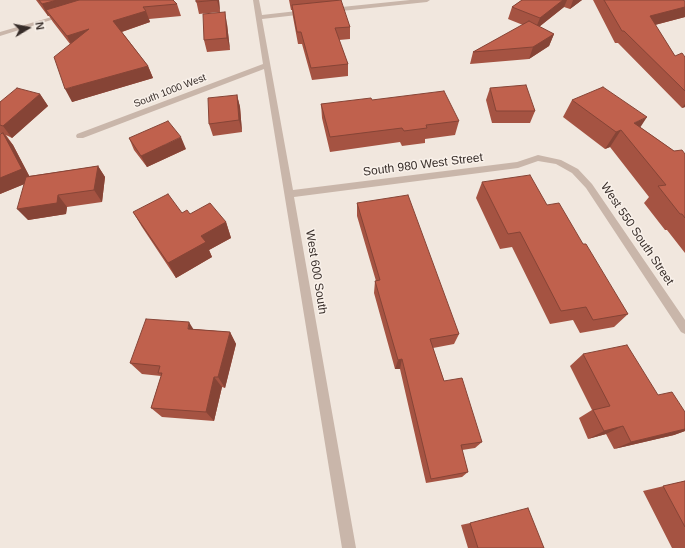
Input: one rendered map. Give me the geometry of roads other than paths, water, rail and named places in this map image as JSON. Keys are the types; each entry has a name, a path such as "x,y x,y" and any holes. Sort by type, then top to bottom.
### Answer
{"street":[{"name":"West 600 South","path":"256,0 349,548"},
{"path":"325,10 427,0"},
{"path":"259,17 309,12"},
{"path":"0,34 72,13"},
{"name":"South 1000 West","path":"80,136 268,65"},
{"name":"South 980 West Street","path":"290,194 518,165 538,158 558,162"},
{"name":"West 550 South Street","path":"558,162 576,171 589,186 685,329"}]}
